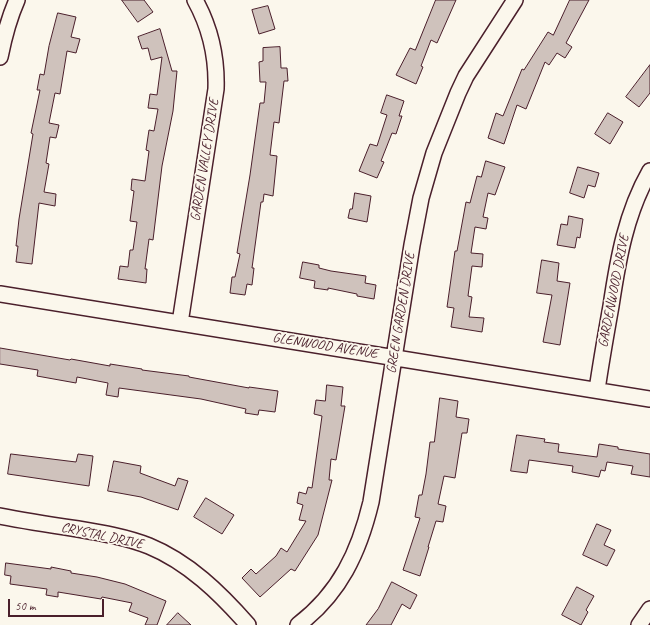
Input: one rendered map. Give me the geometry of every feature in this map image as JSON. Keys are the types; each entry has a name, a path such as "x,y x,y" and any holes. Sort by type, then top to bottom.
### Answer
{"street":[{"path":"0,57 6,31 17,0"},
{"name":"GARDEN VALLEY DRIVE","path":"180,323 216,89 213,49 203,16 195,0"},
{"name":"GREEN GARDEN DRIVE","path":"298,625 321,604 340,580 356,551 364,529 371,502 413,239 421,198 434,153 466,76 515,0"},
{"name":"GARDENWOOD DRIVE","path":"597,390 619,256 625,232 636,200 650,172"},
{"name":"GLENWOOD AVENUE","path":"0,294 650,399"},
{"name":"CRYSTAL DRIVE","path":"0,516 112,535 133,540 150,547 182,564 211,587 248,625"}],"building":[{"path":"122,0 144,0 153,12 138,22"},
{"path":"436,0 456,0 437,43 431,40 416,84 396,75 410,48 415,50"},
{"path":"570,0 589,0 566,43 572,47 565,58 557,53 549,65 545,62 526,109 517,105 504,144 488,138 496,113 503,116 522,69 524,70 548,32 553,35"},
{"path":"268,6 275,29 259,34 252,10"},
{"path":"58,13 76,17 71,37 80,39 76,53 67,51 60,94 55,93 49,123 59,125 56,138 50,137 46,163 49,164 44,192 56,194 55,206 39,203 32,264 16,262 19,219 33,134 31,133 40,90 37,90 40,74 44,75 49,46"},
{"path":"160,29 172,71 177,71 173,111 162,166 153,240 149,239 145,269 147,269 146,283 118,279 120,266 128,267 130,250 133,250 137,222 130,221 134,191 131,190 132,179 145,181 149,151 146,150 149,130 154,131 158,109 148,108 150,94 157,95 162,57 151,60 148,48 142,49 138,37"},
{"path":"280,47 281,68 287,68 288,81 284,81 279,123 274,122 270,155 277,156 273,196 264,194 263,202 261,202 252,268 254,268 252,285 247,284 245,295 230,293 232,277 235,277 240,254 237,253 260,103 264,103 266,82 260,82 259,62 263,61 263,48"},
{"path":"650,65 650,93 639,107 626,97"},
{"path":"387,95 404,101 399,116 402,116 396,134 392,133 381,161 384,162 377,178 359,171 370,144 377,146 387,115 381,113"},
{"path":"608,113 623,122 610,144 595,134"},
{"path":"486,161 505,167 495,195 488,193 483,217 488,218 486,229 475,227 471,253 483,254 482,267 472,266 468,296 472,297 469,317 484,318 482,332 451,327 454,308 447,307 455,251 457,251 466,202 470,203 477,176 481,177"},
{"path":"578,167 599,173 595,187 588,185 584,198 570,193"},
{"path":"355,193 371,196 367,222 348,218 350,209 352,209"},
{"path":"569,216 583,219 580,238 577,237 575,248 557,245 561,224 567,225"},
{"path":"542,260 559,263 557,281 570,283 560,345 543,342 552,295 537,293"},
{"path":"303,262 319,265 319,268 331,271 366,276 365,283 376,285 374,299 328,288 328,290 314,288 315,281 300,278"},
{"path":"0,348 110,366 110,364 189,376 249,388 278,391 275,412 259,410 258,415 245,413 246,409 201,399 119,388 118,397 106,395 108,383 77,377 76,383 37,376 38,370 0,364"},
{"path":"327,385 343,387 341,406 345,406 336,460 331,459 329,480 332,480 318,535 295,571 291,569 260,597 242,578 251,569 256,574 276,556 281,548 287,552 306,521 299,520 303,505 297,503 299,492 306,494 308,487 312,488 322,416 314,414 316,400 325,401"},
{"path":"440,398 458,401 456,417 469,419 467,433 462,433 455,478 444,476 438,504 446,506 443,522 436,521 420,576 403,570 420,518 415,517 419,495 422,495 430,442 434,442"},
{"path":"517,435 545,439 544,442 559,444 558,452 597,457 599,444 618,447 618,449 650,454 650,477 631,474 633,466 607,462 605,471 601,470 599,477 572,472 573,466 529,460 527,473 511,471"},
{"path":"11,454 76,462 78,454 93,456 89,486 8,474"},
{"path":"114,461 141,466 140,473 175,486 178,478 188,481 178,510 141,497 108,491"},
{"path":"206,498 234,515 222,534 194,517"},
{"path":"597,524 611,530 604,545 615,550 607,566 583,555"},
{"path":"6,563 51,569 51,567 71,571 71,573 97,577 125,584 166,601 157,625 145,625 148,618 129,611 132,603 102,597 101,599 58,592 58,597 46,595 47,589 10,584 11,576 5,575"},
{"path":"392,582 417,595 410,609 402,604 391,625 366,625 378,609"},
{"path":"577,587 594,596 586,610 588,612 581,625 562,615"},
{"path":"178,613 191,625 167,625"}]}
